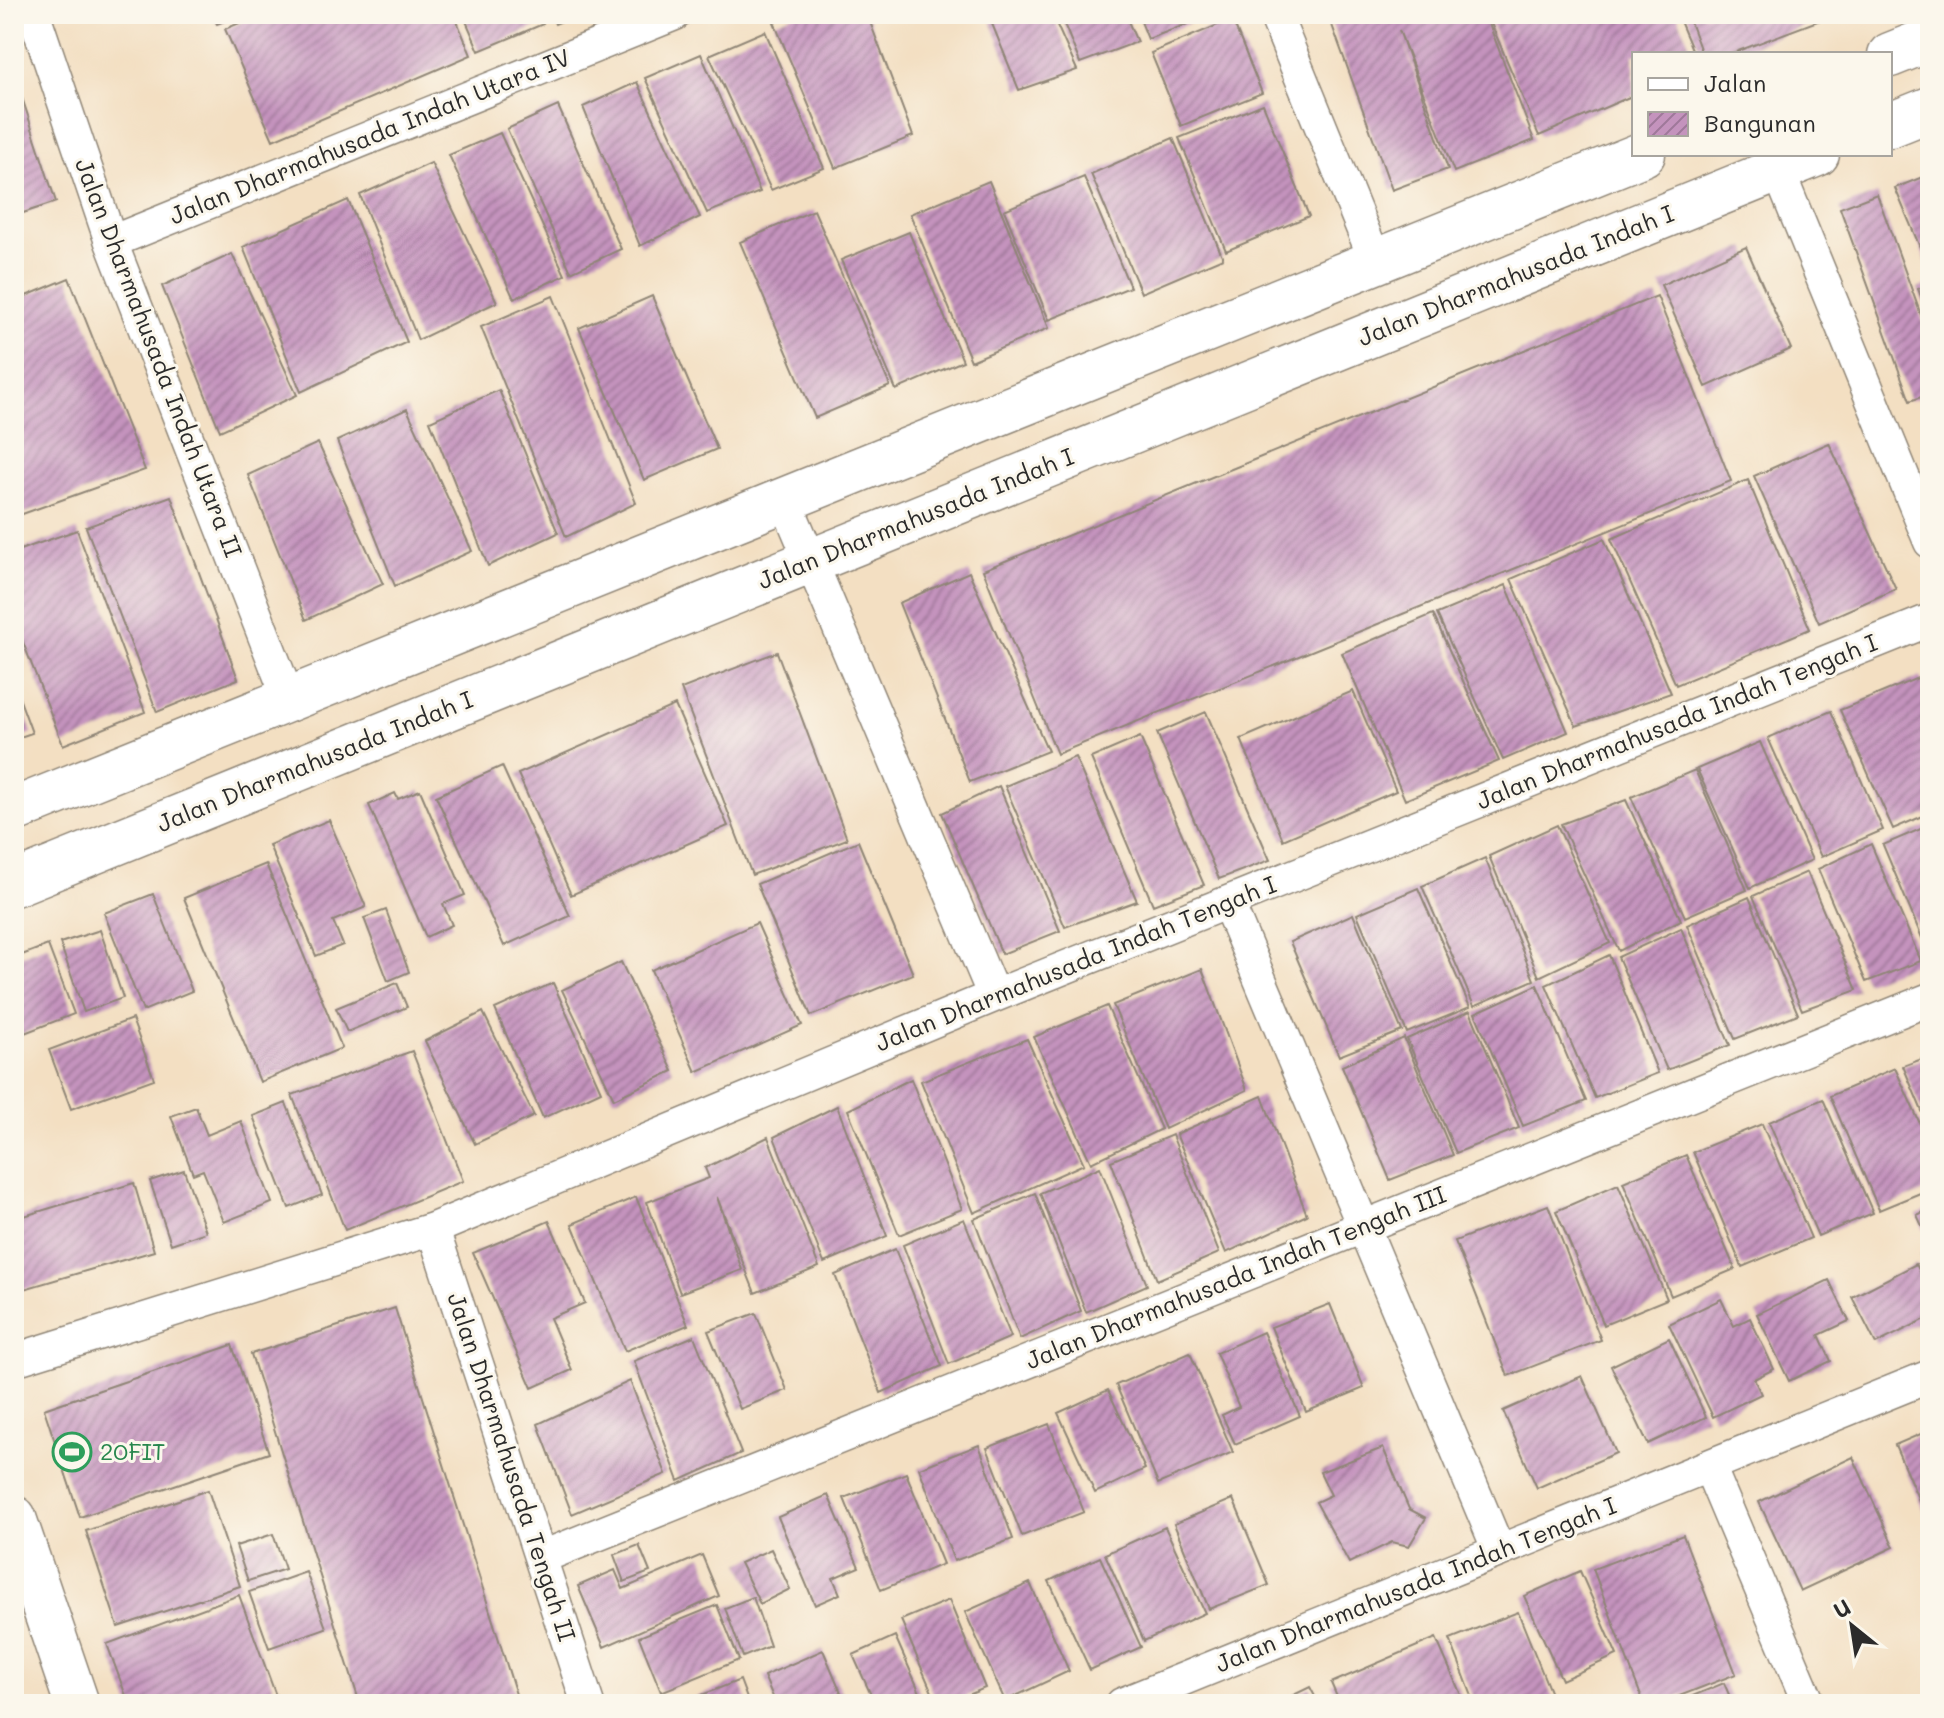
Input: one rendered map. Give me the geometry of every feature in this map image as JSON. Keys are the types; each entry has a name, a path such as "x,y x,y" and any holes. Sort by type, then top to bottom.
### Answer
{"main road":[{"path":"1892,54 1930,39"},
{"path":"1892,124 1930,109"},
{"path":"14,810 1638,156"},
{"name":"Jalan Dharmahusada Indah I","path":"14,884 1812,156"},
{"path":"14,1518 77,1704"}],"street":[{"name":"Jalan Dharmahusada Indah Utara II","path":"34,14 111,242 289,700"},
{"name":"Jalan Dharmahusada Indah Utara IV","path":"111,242 675,14"},
{"path":"1275,14 1376,262"},
{"path":"1778,170 1930,542"},
{"path":"785,500 994,996"},
{"name":"Jalan Dharmahusada Indah Tengah I","path":"14,1360 433,1229 994,996 1930,620"},
{"path":"1228,903 1499,1551"},
{"name":"Jalan Dharmahusada Indah Tengah III","path":"542,1557 1930,999"},
{"name":"Jalan Dharmahusada Tengah II","path":"433,1229 588,1704"},
{"name":"Jalan Dharmahusada Indah Tengah I","path":"1122,1704 1930,1376"},
{"path":"1709,1466 1809,1704"}],"building":[{"path":"212,14 242,14 217,24"},
{"path":"261,14 454,14 471,55 273,140 225,29"},
{"path":"463,14 539,14 543,24 479,51"},
{"path":"551,14 579,14 555,24"},
{"path":"796,14 867,14 913,136 835,168 774,22"},
{"path":"988,14 1052,14 1077,70 1019,90"},
{"path":"1060,14 1125,14 1137,42 1080,63"},
{"path":"1138,14 1214,14 1148,39"},
{"path":"1328,14 1485,14 1534,140 1454,172 1399,30 1448,169 1392,190"},
{"path":"1487,14 1677,14 1693,52 1632,52 1632,96 1539,136"},
{"path":"1687,14 1836,14 1735,52 1701,52"},
{"path":"1232,19 1262,93 1181,126 1151,53"},
{"path":"765,31 824,168 771,190 709,55"},
{"path":"701,54 760,192 707,213 645,78"},
{"path":"14,73 56,202 14,216"},
{"path":"637,82 700,217 640,246 583,107"},
{"path":"1263,104 1309,216 1226,251 1179,138"},
{"path":"558,106 621,249 571,272 507,129"},
{"path":"500,133 565,275 514,299 449,155"},
{"path":"1173,138 1223,258 1141,293 1091,174"},
{"path":"431,163 497,302 418,340 360,195"},
{"path":"1930,174 1930,271 1895,188"},
{"path":"1084,177 1130,287 1049,320 1004,210"},
{"path":"989,181 1049,328 971,361 910,214"},
{"path":"1877,194 1930,340 1930,394 1910,401 1840,208"},
{"path":"348,200 407,342 301,392 243,247"},
{"path":"814,210 890,386 815,418 740,242"},
{"path":"909,232 963,361 896,390 841,260"},
{"path":"1746,247 1791,349 1706,387 1661,285"},
{"path":"232,254 297,395 220,431 162,286"},
{"path":"69,278 145,470 14,517 14,301"},
{"path":"1930,283 1930,318 1918,289"},
{"path":"553,296 636,503 566,537 481,327"},
{"path":"652,296 717,449 644,480 579,328"},
{"path":"1657,296 1731,481 1057,754 983,570"},
{"path":"499,390 558,533 488,566 430,421"},
{"path":"407,409 472,551 395,586 337,441"},
{"path":"318,443 383,584 306,620 248,475"},
{"path":"1829,443 1896,589 1819,623 1754,476"},
{"path":"1748,480 1810,629 1676,685 1611,539"},
{"path":"171,496 238,679 157,712 86,527"},
{"path":"77,530 145,712 63,745 14,619 14,552"},
{"path":"1604,539 1671,693 1576,726 1511,579"},
{"path":"969,572 1048,751 970,782 899,603"},
{"path":"1506,585 1568,732 1503,760 1437,614"},
{"path":"1433,614 1499,761 1405,800 1342,653"},
{"path":"777,652 847,839 752,875 681,689"},
{"path":"1920,677 1930,700 1930,813 1893,829 1840,710"},
{"path":"14,684 32,733 14,739"},
{"path":"1353,691 1396,791 1283,840 1241,739"},
{"path":"675,705 728,826 571,895 518,774"},
{"path":"1831,711 1883,830 1821,857 1768,738"},
{"path":"1206,712 1270,860 1219,879 1157,733"},
{"path":"1140,737 1204,885 1153,905 1091,758"},
{"path":"1760,742 1812,860 1750,888 1697,769"},
{"path":"1075,757 1137,901 1065,927 1005,786"},
{"path":"502,766 570,916 504,946 436,796"},
{"path":"1695,770 1747,890 1685,917 1631,797"},
{"path":"999,786 1060,931 1002,954 942,813"},
{"path":"420,790 465,895 443,904 452,925 426,937 369,805 395,793 398,799"},
{"path":"1626,800 1681,920 1619,951 1561,824"},
{"path":"329,820 366,907 333,921 343,945 316,956 269,845"},
{"path":"1557,825 1610,943 1539,977 1489,856"},
{"path":"1930,825 1930,957 1883,845"},
{"path":"858,841 913,974 811,1016 757,884"},
{"path":"1871,844 1921,961 1866,982 1818,869"},
{"path":"1485,858 1534,980 1474,1006 1422,886"},
{"path":"266,864 342,1048 260,1082 184,898"},
{"path":"1807,872 1857,990 1802,1010 1753,896"},
{"path":"1418,888 1470,1007 1407,1033 1357,914"},
{"path":"153,894 192,991 143,1011 104,913"},
{"path":"1749,897 1798,1014 1735,1039 1687,925"},
{"path":"386,910 409,972 388,981 364,918"},
{"path":"1353,914 1402,1031 1339,1056 1290,942"},
{"path":"757,923 802,1025 696,1072 651,970"},
{"path":"1681,928 1730,1045 1667,1070 1618,957"},
{"path":"100,930 123,998 84,1012 60,943"},
{"path":"48,945 74,1014 14,1037 14,958"},
{"path":"1609,955 1658,1073 1595,1098 1546,985"},
{"path":"621,962 673,1071 614,1099 562,990"},
{"path":"1202,969 1247,1090 1165,1129 1113,1005"},
{"path":"397,983 407,1007 347,1032 336,1008"},
{"path":"553,983 601,1091 543,1118 495,1009"},
{"path":"1537,985 1586,1101 1523,1126 1475,1013"},
{"path":"1107,1006 1161,1129 1091,1163 1034,1037"},
{"path":"1470,1011 1519,1128 1456,1153 1407,1039"},
{"path":"483,1012 534,1116 475,1144 425,1041"},
{"path":"132,1019 154,1079 71,1109 49,1050"},
{"path":"1404,1038 1453,1155 1390,1180 1342,1066"},
{"path":"1027,1039 1084,1164 974,1213 921,1081"},
{"path":"412,1051 463,1181 345,1230 292,1095"},
{"path":"1930,1056 1930,1130 1903,1066"},
{"path":"1895,1068 1930,1146 1930,1189 1879,1210 1830,1096"},
{"path":"911,1079 962,1209 899,1235 848,1110"},
{"path":"1262,1096 1307,1215 1226,1253 1176,1134"},
{"path":"1823,1099 1873,1213 1818,1236 1769,1122"},
{"path":"286,1103 322,1195 289,1208 253,1116"},
{"path":"837,1106 887,1236 824,1263 774,1137"},
{"path":"196,1107 207,1135 241,1121 272,1203 224,1222 203,1170 193,1174 171,1116"},
{"path":"1762,1124 1811,1238 1742,1267 1693,1152"},
{"path":"1172,1135 1219,1253 1157,1280 1111,1161"},
{"path":"768,1137 819,1267 755,1293 717,1197 742,1270 680,1293 647,1202 709,1178 705,1168"},
{"path":"1686,1155 1735,1269 1671,1296 1623,1182"},
{"path":"1100,1167 1147,1285 1086,1312 1040,1193"},
{"path":"184,1170 206,1232 171,1244 150,1181"},
{"path":"134,1183 154,1251 14,1292 14,1219"},
{"path":"1618,1184 1667,1299 1604,1325 1556,1211"},
{"path":"1035,1193 1081,1311 1020,1339 974,1219"},
{"path":"636,1197 688,1325 625,1351 572,1224"},
{"path":"1548,1205 1601,1340 1508,1376 1455,1241"},
{"path":"1930,1209 1930,1243 1917,1215"},
{"path":"964,1219 1011,1337 949,1364 903,1245"},
{"path":"549,1221 585,1303 550,1318 572,1370 532,1388 473,1253"},
{"path":"895,1249 942,1366 881,1393 835,1275"},
{"path":"1930,1250 1930,1276 1920,1255"},
{"path":"1916,1264 1930,1292 1930,1317 1876,1344 1852,1297"},
{"path":"1829,1280 1849,1321 1819,1335 1831,1361 1789,1381 1757,1314"},
{"path":"1721,1299 1734,1326 1750,1318 1774,1369 1754,1379 1761,1394 1713,1417 1669,1324"},
{"path":"1330,1304 1364,1388 1306,1412 1271,1327"},
{"path":"395,1308 519,1704 360,1704 338,1634 251,1354"},
{"path":"756,1313 787,1390 740,1409 708,1331"},
{"path":"1263,1332 1300,1416 1235,1444 1222,1415 1239,1407 1216,1353"},
{"path":"694,1336 741,1453 679,1481 634,1361"},
{"path":"1669,1338 1706,1417 1648,1444 1611,1366"},
{"path":"232,1345 269,1453 80,1517 44,1409"},
{"path":"1190,1353 1233,1452 1158,1484 1116,1385"},
{"path":"1582,1376 1616,1453 1537,1488 1503,1411"},
{"path":"630,1381 666,1474 572,1514 538,1424"},
{"path":"1108,1390 1145,1469 1095,1493 1058,1413"},
{"path":"1049,1424 1084,1512 1022,1536 987,1448"},
{"path":"1930,1430 1930,1526 1895,1445"},
{"path":"979,1445 1013,1539 954,1561 919,1468"},
{"path":"1383,1448 1409,1509 1426,1518 1409,1546 1392,1542 1349,1563 1316,1502 1331,1495 1320,1472"},
{"path":"1853,1457 1894,1547 1800,1591 1759,1502"},
{"path":"906,1473 943,1564 881,1590 844,1498"},
{"path":"208,1490 240,1586 118,1627 86,1531"},
{"path":"828,1495 859,1567 833,1578 840,1594 815,1605 778,1517"},
{"path":"1233,1499 1269,1585 1209,1609 1174,1524"},
{"path":"1165,1527 1205,1613 1144,1641 1105,1554"},
{"path":"273,1534 285,1569 248,1581 236,1546"},
{"path":"1683,1535 1736,1674 1659,1704 1644,1704 1593,1569"},
{"path":"639,1545 650,1572 624,1582 614,1555"},
{"path":"771,1549 790,1589 760,1604 740,1563"},
{"path":"702,1555 719,1596 604,1647 578,1586 615,1570 623,1589"},
{"path":"1100,1557 1141,1647 1090,1670 1049,1581"},
{"path":"1580,1571 1617,1655 1562,1680 1524,1596"},
{"path":"306,1572 326,1628 269,1648 249,1592"},
{"path":"1030,1583 1069,1671 1005,1701 965,1612"},
{"path":"239,1595 279,1704 129,1704 107,1644"},
{"path":"753,1597 770,1646 743,1657 725,1608"},
{"path":"949,1600 985,1688 947,1704 937,1704 901,1620"},
{"path":"717,1605 739,1660 661,1692 639,1637"},
{"path":"1518,1612 1555,1704 1475,1704 1450,1639"},
{"path":"895,1636 925,1704 875,1704 853,1655"},
{"path":"1436,1638 1465,1704 1340,1704 1331,1683"},
{"path":"823,1650 846,1704 776,1704 764,1676"},
{"path":"740,1680 749,1704 679,1704"},
{"path":"1724,1683 1733,1704 1678,1702"},
{"path":"1310,1687 1319,1704 1275,1704"}],"place":[{"name":"20FIT","path":"72,1452"}]}
